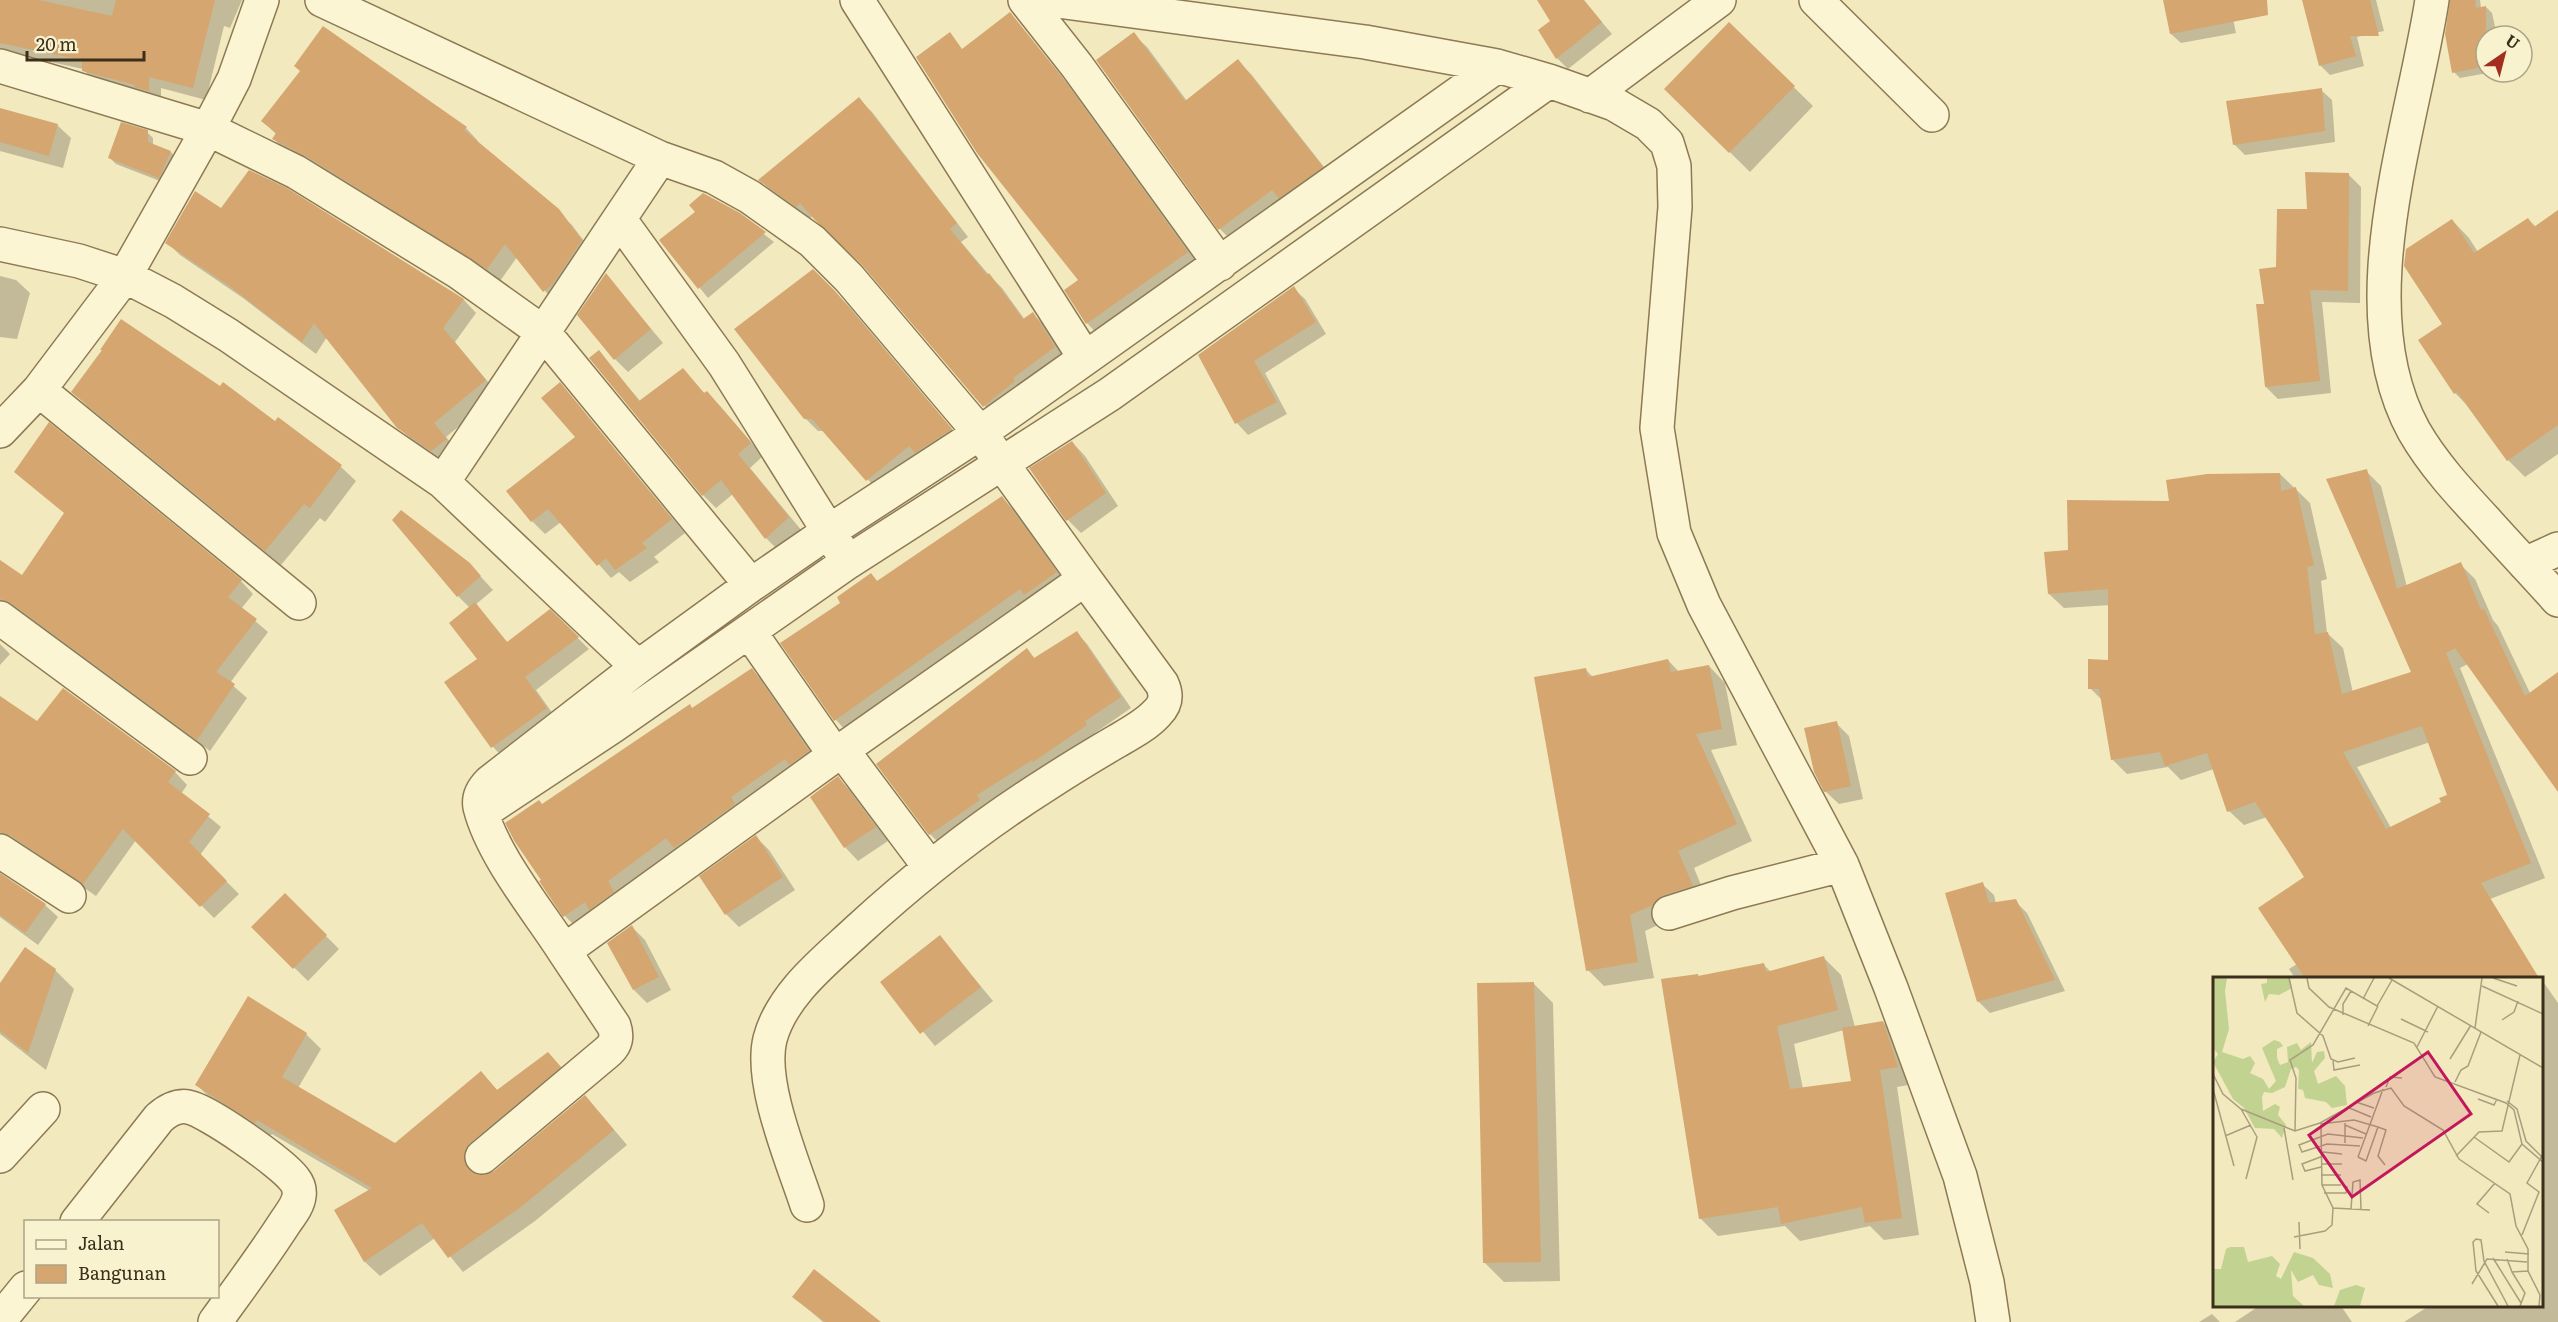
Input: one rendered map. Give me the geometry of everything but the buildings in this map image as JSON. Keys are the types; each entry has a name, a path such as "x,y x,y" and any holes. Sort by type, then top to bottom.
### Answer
{"street":[{"path":"0,431 39,390 125,276 234,79 262,0"},
{"path":"322,0 660,158 714,177 780,217 812,241 884,317 980,433 1162,684 1166,694 1162,707 1144,725 1046,784 929,867 818,965 790,1000 771,1037 768,1049 770,1085 807,1206"},
{"path":"857,0 1085,358"},
{"path":"1024,0 1077,66 1220,264"},
{"path":"1050,0 1365,42 1497,66 1550,81 1627,110 1662,136 1672,153 1675,207 1657,428 1674,532 1704,605 1842,865 1891,988 1960,1176 1988,1282 1993,1322"},
{"path":"1590,96 1719,0"},
{"path":"1816,0 1932,115"},
{"path":"2432,0 2391,210 2385,278 2387,341 2396,385 2414,431 2447,479 2558,600"},
{"path":"0,66 208,129 306,177 460,273 544,333 752,585"},
{"path":"482,1157 606,1053 617,1038 614,1026 500,854 483,812 480,798 490,782 638,667 752,585 828,532 980,433 1497,66"},
{"path":"483,812 613,726 848,562 1110,394 1550,81"},
{"path":"442,482 660,158"},
{"path":"620,220 724,364 848,562"},
{"path":"0,244 79,261 125,276 173,301 228,335 442,482 638,667"},
{"path":"39,390 299,603"},
{"path":"2525,564 2558,549"},
{"path":"564,951 1085,579"},
{"path":"0,618 190,758"},
{"path":"749,631 839,753 929,867"},
{"path":"0,851 69,896"},
{"path":"1669,913 1732,893 1842,865"},
{"path":"78,1220 151,1127 170,1110 188,1107 200,1111 272,1158 295,1180 299,1198 266,1252 214,1322"},
{"path":"0,1156 44,1110"},
{"path":"0,1320 24,1290"}]}
